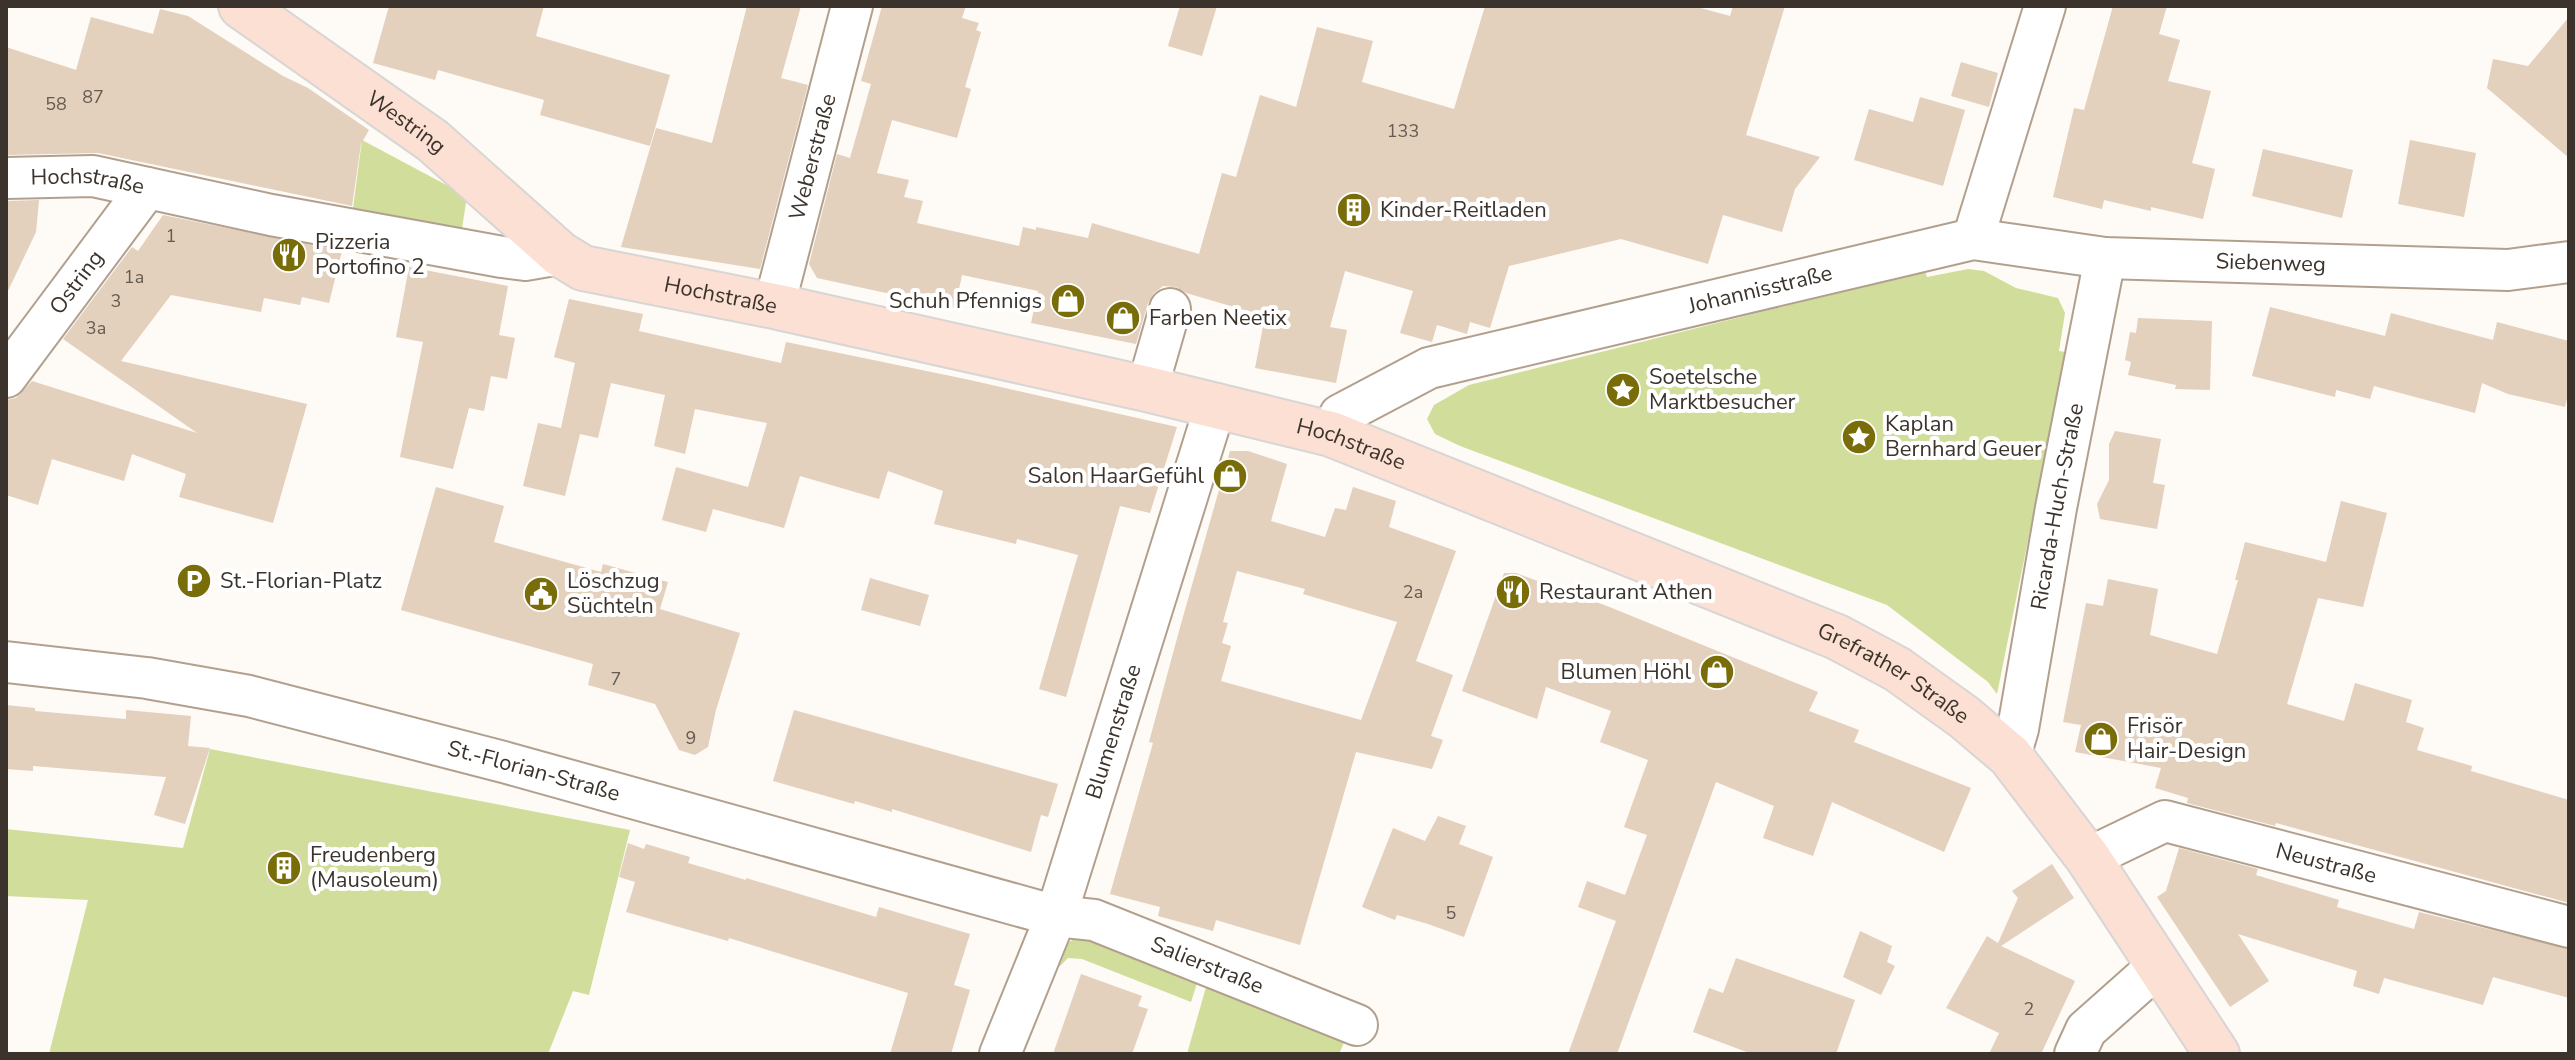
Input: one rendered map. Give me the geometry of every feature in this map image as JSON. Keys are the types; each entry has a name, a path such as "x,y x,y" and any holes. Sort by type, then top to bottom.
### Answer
{"main road":[{"name":"Westring","path":"241,6 433,141 560,254"},
{"name":"Hochstraße","path":"560,254 583,268 602,274 774,306 1216,404 1331,434 1428,474"},
{"name":"Grefrather Straße","path":"1428,474 1837,637 1897,669 1964,717 2010,756 2088,858 2217,1054"}],"street":[{"name":"Weberstraße","path":"774,306 852,6"},
{"path":"1973,239 2045,6"},
{"name":"Hochstraße","path":"6,178 93,176 271,215 502,257 525,260 560,254"},
{"name":"Ostring","path":"6,377 147,188"},
{"name":"Siebenweg","path":"1973,239 2105,258 2508,270 2569,262"},
{"name":"Johannisstraße","path":"1331,434 1340,415 1429,368 1973,239"},
{"name":"Ricarda-Huch-Straße","path":"2010,756 2018,729 2056,508 2105,258"},
{"path":"1147,389 1170,309"},
{"name":"Blumenstraße","path":"1000,1054 1056,916 1216,404"},
{"name":"St.-Florian-Straße","path":"6,662 147,678 249,696 522,767 1056,916"},
{"name":"Neustraße","path":"2088,858 2165,821 2569,927"},
{"name":"Salierstraße","path":"1056,916 1094,920 1357,1025"},
{"path":"2075,1054 2086,1030 2158,966"}],"green space":[{"path":"362,140 467,196 462,228 353,208"},
{"path":"1968,269 1984,271 2016,288 2058,298 2065,313 2059,351 2066,352 1997,694 1988,682 1887,605 1460,446 1435,434 1427,419 1434,405 1469,385 1925,271 1927,277"},
{"path":"210,749 630,830 589,995 573,991 548,1054 49,1054 88,900 6,896 6,829 183,848"},
{"path":"1088,931 1199,977 1191,1002 1082,959 1068,958 1059,967 1069,942"},
{"path":"1208,980 1346,1038 1339,1054 1187,1054"}],"building":[{"path":"389,6 544,6 536,36 670,75 650,146 540,115 544,100 438,70 435,80 373,63"},
{"path":"747,6 801,6 781,78 808,85 760,269 621,247 656,128 712,143"},
{"path":"882,6 966,6 962,18 979,23 976,30 981,32 965,87 971,89 957,138 892,120 877,173 909,180 904,197 923,201 917,223 1019,246 1023,227 1088,238 1092,223 1199,254 1222,173 1236,177 1260,95 1296,107 1317,27 1373,41 1362,82 1454,109 1485,6 1693,6 1730,16 1733,6 1785,6 1746,135 1820,157 1795,189 1782,232 1723,215 1708,264 1621,239 1509,266 1490,328 1470,322 1467,334 1437,325 1432,342 1400,333 1413,291 1345,271 1330,327 1347,330 1336,383 1255,368 1265,316 1186,293 1176,287 1163,286 1154,293 1136,344 1031,323 1038,291 962,275 955,308 817,278 809,264 837,154 850,158 871,84 861,81"},
{"path":"1180,6 1217,6 1202,56 1168,46"},
{"path":"2113,6 2167,6 2159,34 2180,40 2168,81 2211,91 2192,163 2215,169 2203,219 2104,200 2102,209 2053,197 2074,108 2084,110"},
{"path":"160,9 188,16 283,76 308,88 369,130 361,144 352,206 98,153 6,155 6,47 76,70 91,17 153,34"},
{"path":"2569,17 2569,158 2487,88 2493,59 2528,66"},
{"path":"1961,62 1998,73 1989,107 1951,96"},
{"path":"1920,97 1965,110 1943,186 1854,160 1869,109 1913,122"},
{"path":"2410,140 2476,153 2464,217 2398,204"},
{"path":"2263,149 2353,170 2342,218 2252,196"},
{"path":"39,200 36,232 6,295 6,201"},
{"path":"163,215 342,251 329,303 302,297 300,305 264,298 261,312 171,295 121,361 307,404 273,523 179,497 186,474 132,454 124,481 52,459 38,505 6,495 6,400 16,398 32,381 197,433 63,339 132,247 138,251"},
{"path":"409,267 508,286 499,335 515,338 507,379 491,376 484,411 469,408 453,469 400,457 423,342 396,337"},
{"path":"569,299 643,314 639,331 781,363 786,342 1177,427 1150,513 1120,506 1066,697 1039,689 1078,555 1017,539 1016,544 934,524 943,491 888,471 879,499 800,476 784,528 713,509 706,532 662,520 676,467 748,487 767,423 695,409 685,454 654,446 665,395 611,383 598,438 580,434 565,496 523,486 538,423 561,428 575,363 554,357"},
{"path":"2270,307 2385,336 2391,313 2493,340 2497,322 2569,341 2569,391 2565,407 2508,394 2482,383 2475,413 2374,386 2370,399 2336,390 2335,397 2252,376"},
{"path":"2138,318 2212,321 2210,390 2175,389 2176,385 2128,375 2131,362 2125,360 2130,332 2136,333"},
{"path":"2115,431 2161,439 2153,483 2165,485 2157,529 2100,519 2097,504 2109,480 2109,444"},
{"path":"1230,451 1248,451 1287,464 1271,521 1325,537 1335,508 1346,510 1353,487 1396,501 1389,527 1456,551 1416,661 1453,675 1431,736 1443,740 1432,769 1356,752 1300,945 1216,920 1213,931 1158,916 1160,907 1110,894 1153,743 1149,742","holes":["1237,571 1305,589 1303,594 1397,622 1361,720 1221,681 1231,646 1222,643 1228,623 1223,622"]},
{"path":"436,487 504,506 494,542 601,572 603,564 668,582 660,609 740,633 708,747 695,755 679,750 655,704 588,685 593,664 401,610"},
{"path":"2341,501 2387,513 2363,607 2318,598 2287,704 2344,721 2355,683 2412,700 2406,722 2424,728 2417,750 2472,766 2471,771 2569,800 2569,903 2276,823 2275,826 2187,803 2188,798 2155,788 2161,768 2075,752 2081,725 2063,722 2086,603 2103,606 2108,579 2158,589 2150,635 2217,654 2238,580 2235,580 2245,542 2326,562"},
{"path":"1504,573 1516,573 1607,606 1818,692 1809,711 1859,730 1854,742 1971,788 1944,852 1832,802 1813,856 1763,838 1774,806 1716,782 1617,1054 1568,1054 1616,921 1578,907 1587,881 1625,895 1647,835 1624,827 1648,760 1600,742 1611,711 1546,687 1537,719 1462,691"},
{"path":"870,578 929,595 920,626 861,610"},
{"path":"6,705 35,708 35,711 126,719 126,710 191,716 188,746 210,748 185,824 154,815 166,777 33,766 33,771 6,769"},
{"path":"794,710 1058,784 1048,817 1041,815 1031,852 892,809 892,812 855,801 854,804 773,781"},
{"path":"1438,816 1466,826 1459,844 1493,857 1464,937 1397,915 1395,920 1362,907 1393,828 1425,841"},
{"path":"628,843 644,849 646,844 690,857 688,863 876,917 879,907 970,934 954,985 970,990 951,1054 890,1054 908,993 729,938 728,941 626,912 635,882 619,877"},
{"path":"2179,848 2258,869 2256,875 2339,900 2337,907 2414,929 2419,912 2569,949 2569,998 2493,977 2483,1005 2384,978 2379,994 2353,986 2357,971 2238,934 2269,981 2230,1007 2157,897 2166,891"},
{"name":"Freudenberg (Mausoleum)","path":"271,850 302,855 297,885 267,881"},
{"path":"2052,864 2074,898 2001,946 2075,981 2041,1054 1989,1054 1999,1033 1946,1008 1987,936 1998,943 2018,898 2012,891"},
{"path":"1860,931 1892,946 1887,962 1895,966 1881,995 1843,977"},
{"path":"1736,958 1855,1000 1836,1054 1752,1054 1693,1032 1709,988 1723,993"},
{"path":"1081,974 1142,996 1138,1006 1148,1009 1132,1054 1053,1054"}],"place":[{"name":"Kinder-Reitladen","path":"1354,210"},
{"name":"Pizzeria Portofino 2","path":"289,255"},
{"name":"Schuh Pfennigs","path":"1068,301"},
{"name":"Farben Neetix","path":"1123,318"},
{"name":"Soetelsche Marktbesucher","path":"1623,390"},
{"name":"Kaplan Bernhard Geuer","path":"1859,437"},
{"name":"Salon HaarGefühl","path":"1230,476"},
{"name":"St.-Florian-Platz","path":"194,581"},
{"name":"Restaurant Athen","path":"1513,592"},
{"name":"Löschzug Süchteln","path":"541,594"},
{"name":"Blumen Höhl","path":"1717,672"},
{"name":"Frisör Hair-Design","path":"2101,739"},
{"name":"Freudenberg (Mausoleum)","path":"284,868"}]}
